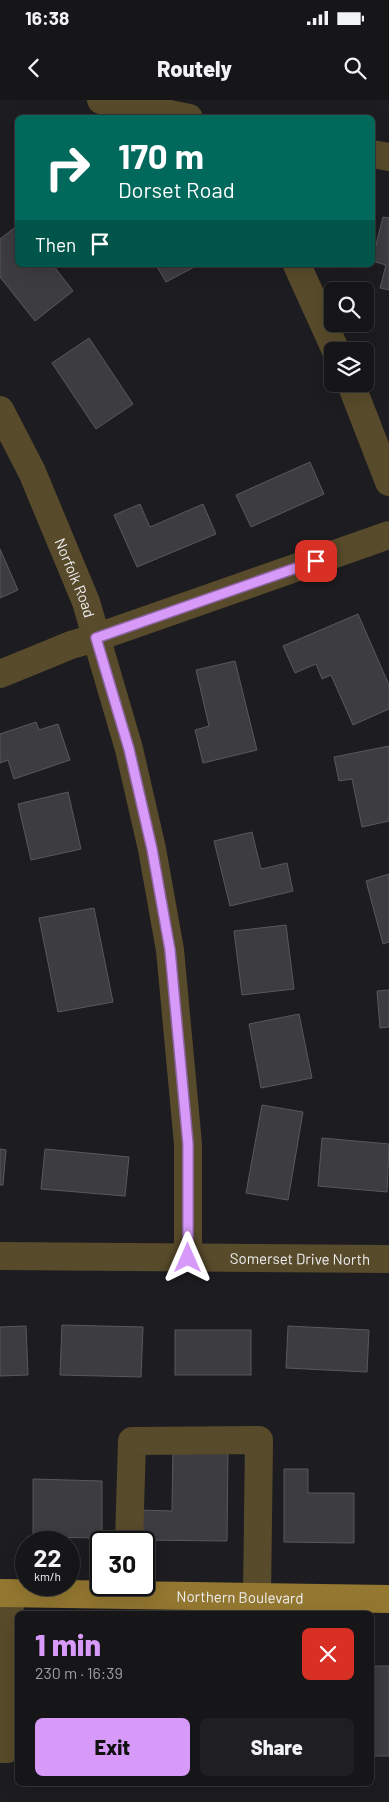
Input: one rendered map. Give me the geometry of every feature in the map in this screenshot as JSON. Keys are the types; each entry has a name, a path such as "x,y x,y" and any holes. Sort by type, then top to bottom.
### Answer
{"main road":[{"name":"Northern Boulevard","path":"5,1593 90,1591"},
{"name":"Northern Boulevard","path":"155,1592 257,1597 389,1599"}],"street":[{"path":"100,100 174,115"},
{"path":"375,155 389,157"},
{"path":"298,267 332,342"},
{"path":"353,392 389,482"},
{"name":"Norfolk Road","path":"0,410 32,472 86,602 129,749 152,849 170,950 188,1144 188,1258"},
{"path":"0,674 71,644 96,638 389,535"},
{"name":"Somerset Drive North","path":"0,1256 389,1259"},
{"path":"129,1531 132,1441 259,1440 257,1597"},
{"path":"0,1749 7,1749 5,1593"}],"building":[{"path":"383,217 389,218 389,290 380,288 386,265 375,262 375,249"},
{"path":"15,227 15,267 55,267 73,291 35,321 0,277 0,239"},
{"path":"157,267 194,267 166,282"},
{"path":"89,338 133,404 96,429 52,363"},
{"path":"310,462 324,494 251,527 236,495"},
{"path":"140,504 150,527 203,504 216,534 137,567 114,515"},
{"path":"0,549 18,590 0,598"},
{"path":"358,614 389,685 389,709 353,725 331,675 322,679 316,664 295,673 283,646"},
{"path":"235,661 257,750 203,763 195,730 209,726 196,670"},
{"path":"36,722 39,730 58,724 70,760 14,779 8,760 0,763 0,734"},
{"path":"389,746 389,821 362,827 352,779 339,781 334,757"},
{"path":"68,792 81,849 31,860 18,804"},
{"path":"252,832 261,869 287,863 293,891 230,906 214,841"},
{"path":"389,874 389,942 383,944 366,881"},
{"path":"94,908 113,1002 58,1012 39,918"},
{"path":"286,925 294,989 242,995 234,931"},
{"path":"389,990 389,1027 380,1028 377,991"},
{"path":"299,1014 312,1078 261,1088 249,1024"},
{"path":"262,1105 303,1112 288,1200 246,1193"},
{"path":"322,1138 389,1144 387,1192 318,1186"},
{"path":"0,1149 6,1150 3,1185 0,1185"},
{"path":"45,1149 129,1157 125,1196 41,1189"},
{"path":"62,1325 143,1327 141,1377 60,1375"},
{"path":"26,1326 28,1375 0,1376 0,1327"},
{"path":"288,1326 369,1330 367,1372 286,1368"},
{"path":"175,1330 251,1330 251,1375 175,1375"},
{"path":"173,1446 228,1447 227,1541 155,1540 155,1531 137,1531 138,1510 172,1511"},
{"path":"284,1469 308,1469 308,1493 354,1493 354,1543 284,1542"},
{"path":"33,1479 102,1481 102,1531 90,1531 90,1538 80,1538 80,1531 33,1531"},
{"path":"374,1666 389,1666 389,1756 374,1756"}],"route":[{"path":"188,1258 188,1144 170,950 152,849 129,749 96,638 316,561"}]}
